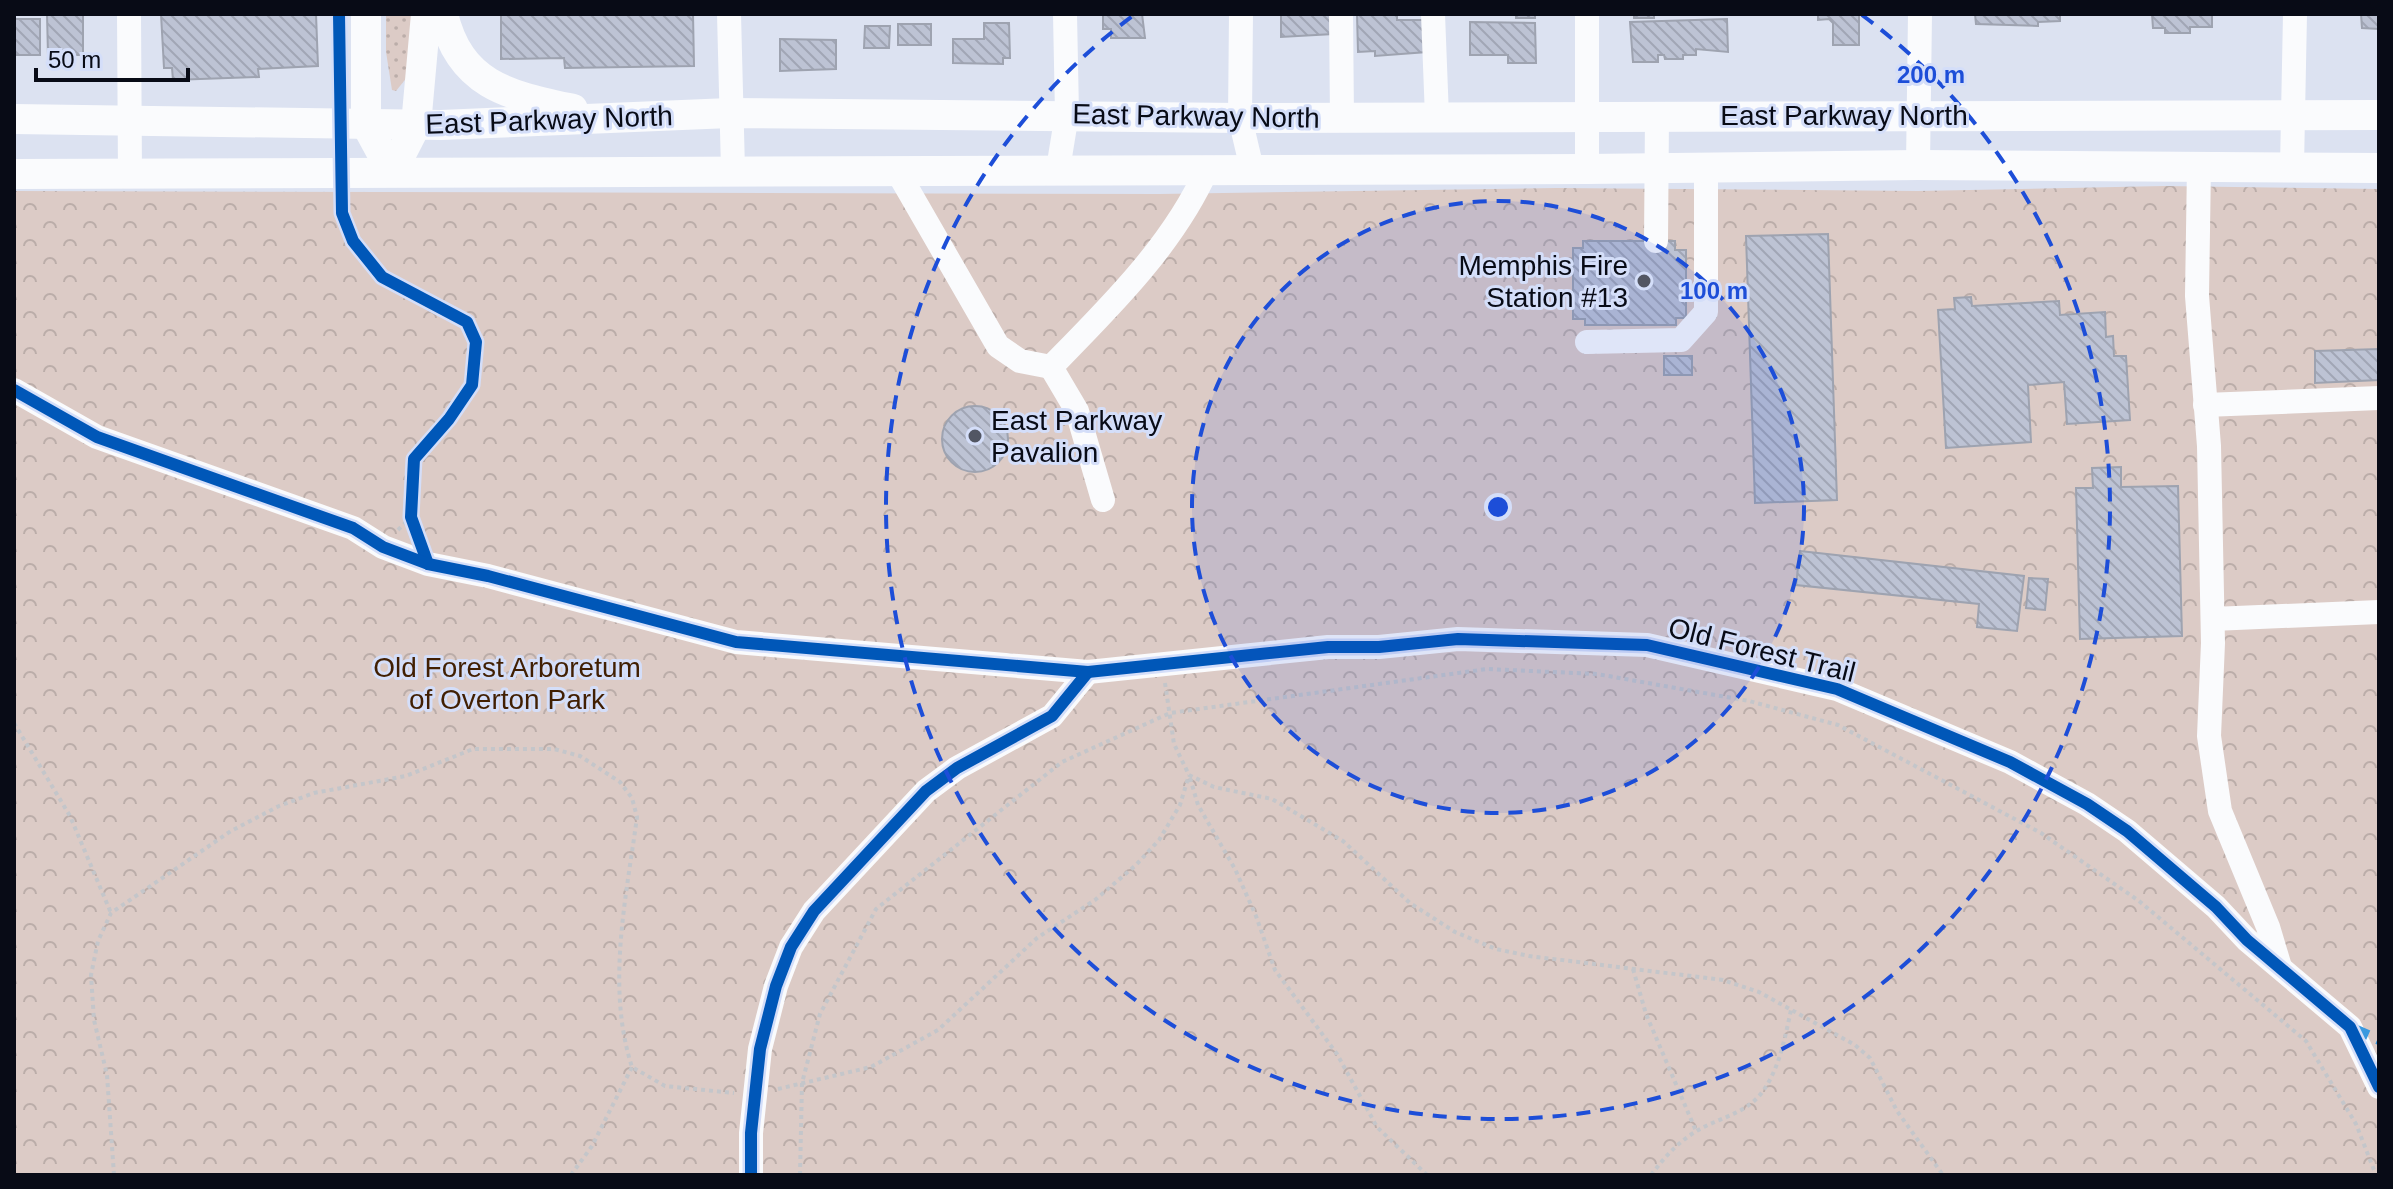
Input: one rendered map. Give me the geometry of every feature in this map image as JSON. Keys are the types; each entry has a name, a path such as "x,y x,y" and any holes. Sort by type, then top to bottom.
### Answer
{"main road":[{"path":"366,14 366,124 392,172"},
{"path":"392,172 416,125 426,14"},
{"path":"443,14 448,35 466,67 491,85 524,98 611,118"},
{"name":"East Parkway North","path":"14,119 416,125 730,113 1240,118 2379,115"},
{"name":"East Parkway North","path":"14,174 130,176 1918,165 2379,168"}],"street":[{"path":"129,14 130,176"},
{"path":"729,14 733,170"},
{"path":"1058,169 1067,114 1065,14"},
{"path":"1241,14 1240,118 1252,169"},
{"path":"1341,14 1342,118"},
{"path":"1433,14 1437,117"},
{"path":"1587,14 1587,169"},
{"path":"1918,165 1920,14"},
{"path":"2292,166 2295,14"},
{"path":"1656,241 1657,116"},
{"path":"2199,166 2197,296 2205,405 2213,619 2209,736 2220,811 2268,927 2280,967"},
{"path":"1587,342 1681,340 1706,312 1706,168"},
{"path":"896,169 998,346 1020,361 1051,367 1077,411 1103,500"},
{"path":"1051,367 1152,256 1198,190 1207,169"},
{"name":"Old Forest Trail","path":"14,390 97,437 353,528 383,547 428,564 488,576 736,642 1088,672 1328,647 1379,647 1458,639 1647,645 1837,689 2010,762 2087,804 2138,840 2350,1027 2379,1087"},
{"path":"2205,405 2379,398"},
{"path":"2213,619 2379,612"},
{"path":"751,1175 760,1049 776,986 791,947 814,911 926,791 957,768 1052,716 1088,672"},
{"path":"2350,1027 2379,1040"}],"path":[{"path":"343,192 343,214 353,241 382,277 467,322 476,342 472,385 449,419 414,459 411,517"},
{"path":"800,1175 802,1083 820,1014 876,909 1062,762 1170,713 1487,669 1597,674 1749,701 1838,725 2041,833 2139,901 2306,1041 2356,1124 2376,1175"},
{"path":"1157,677 1165,680 1174,744 1189,775 1198,805 1235,869 1275,970 1337,1054 1377,1127 1427,1175"},
{"path":"14,723 70,816 111,913"},
{"path":"114,1175 107,1075 94,1020 91,975 98,941 111,913 231,831 279,806 314,793 406,776 473,749 554,749 580,756 620,782 632,798 637,817 620,943 621,1032 632,1067 665,1086 755,1095 871,1067 938,1030 1037,938 1095,900 1136,865 1159,840 1180,805 1189,775"},
{"path":"1189,775 1214,787 1272,799 1343,841 1410,903 1455,932 1496,949 1723,980 1759,992 1855,1045 1870,1058 1897,1111 1943,1175"},
{"path":"1633,969 1646,1014 1696,1131"},
{"path":"1651,1175 1670,1150 1696,1131 1740,1111 1763,1092 1782,1052 1791,1010"},
{"path":"571,1175 592,1146 632,1067"}],"green space":[{"path":"386,14 412,14 408,76 396,91 392,90 386,52"},
{"name":"Old Forest Arboretum of Overton Park","path":"2164,186 2379,189 2379,1175 14,1175 14,191 1159,194 1556,188 1918,191"}],"building":[{"path":"47,14 83,14 83,55 48,55"},
{"path":"161,14 316,14 318,66 258,69 259,77 173,80 172,68 164,68"},
{"path":"501,14 693,14 694,66 565,68 564,58 501,59"},
{"path":"1103,14 1142,14 1145,38 1111,38 1111,29 1103,29"},
{"path":"1281,14 1333,14 1333,34 1281,37"},
{"path":"1357,14 1397,14 1397,20 1426,20 1427,52 1375,56 1375,51 1358,52"},
{"path":"1516,14 1535,14 1535,18 1516,18"},
{"path":"1634,14 1654,14 1654,18 1634,18"},
{"path":"1818,14 1859,14 1859,45 1833,45 1833,23 1829,19 1818,20"},
{"path":"1975,14 2060,14 2060,21 2038,22 2038,26 1976,24"},
{"path":"2152,14 2212,14 2212,27 2190,27 2190,33 2165,33 2165,28 2153,28"},
{"path":"2361,14 2379,14 2379,29 2362,28"},
{"path":"14,19 40,19 40,55 14,55"},
{"path":"1727,19 1728,52 1696,49 1696,55 1683,55 1683,59 1665,59 1664,55 1658,55 1658,62 1633,62 1630,22"},
{"path":"1470,22 1535,23 1536,63 1508,63 1508,55 1470,55"},
{"path":"984,23 1009,23 1010,58 1003,58 1003,64 953,63 953,39 984,39"},
{"path":"898,24 931,24 931,45 898,45"},
{"path":"865,26 890,26 889,48 864,48"},
{"path":"780,39 836,40 836,69 780,71"},
{"path":"1828,234 1837,500 1755,503 1746,236"},
{"path":"1583,241 1675,241 1675,250 1686,250 1686,318 1676,318 1676,325 1585,325 1585,319 1573,319 1573,248 1583,248"},
{"path":"1971,297 1972,306 2059,301 2060,315 2105,312 2106,337 2113,336 2114,356 2126,356 2130,420 2067,424 2064,382 2028,385 2031,442 1946,448 1938,310 1955,309 1954,298"},
{"path":"2379,349 2379,380 2315,383 2315,351"},
{"path":"1664,356 1692,356 1692,375 1664,375"},
{"name":"East Parkway Pavalion","path":"981,406 999,415 1006,426 1006,452 999,463 988,470 969,472 951,463 944,452 942,433 951,415 962,408"},
{"path":"2121,467 2121,487 2178,486 2182,636 2080,639 2076,488 2093,488 2092,468"},
{"path":"1800,551 2024,576 2017,631 1977,627 1979,604 1796,585"},
{"path":"2029,578 2048,579 2045,610 2026,608"}],"marked path":[{"path":"2350,1027 2379,1040"}],"cycle path":[{"path":"339,14 342,213 353,241 382,277 467,322 476,342 472,385 449,419 414,459 411,517 428,564"},
{"path":"14,390 97,437 353,528 383,547 428,564 488,576 736,642 1088,672 1328,647 1379,647 1458,639 1647,645 1837,689 2010,762 2087,804 2127,831 2216,907 2247,940 2350,1027 2379,1087"},
{"path":"751,1175 751,1133 760,1049 776,986 791,947 814,911 926,791 957,768 1052,716 1088,672"}],"place":[{"name":"Memphis Fire Station #13","path":"1644,281"},
{"name":"East Parkway Pavalion","path":"975,436"}]}
